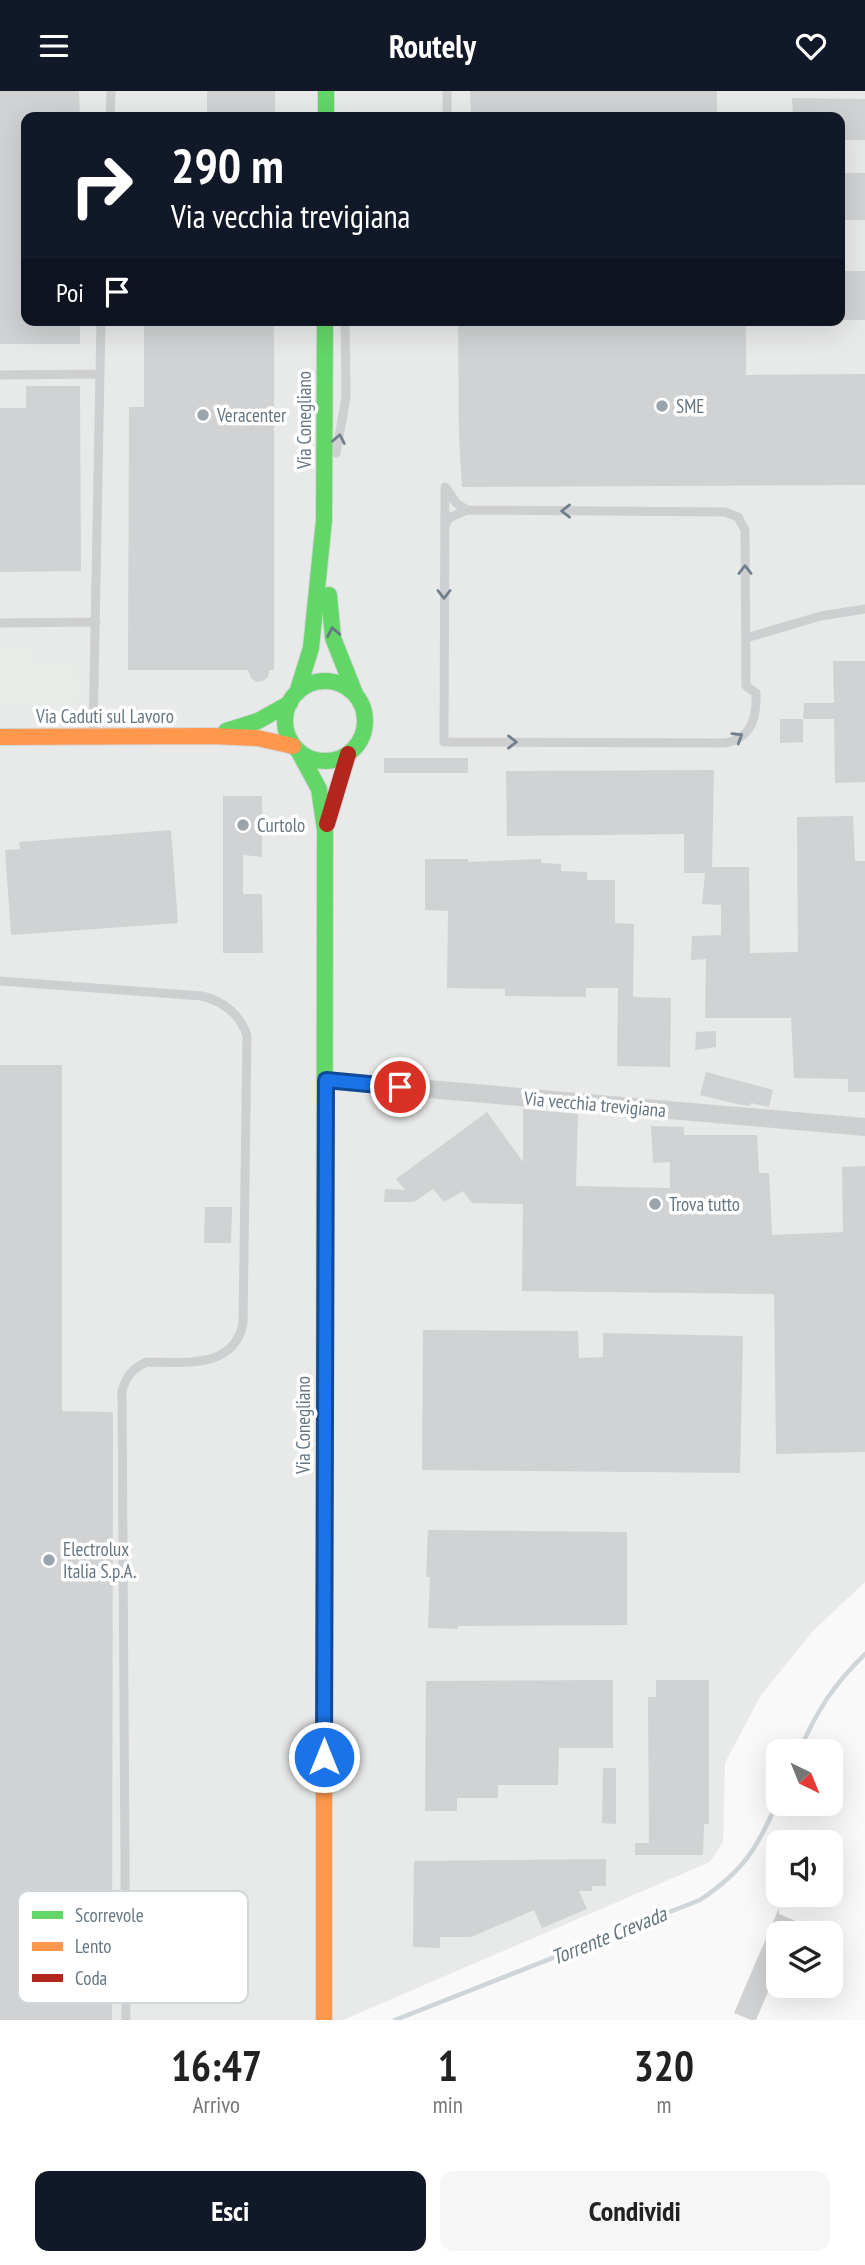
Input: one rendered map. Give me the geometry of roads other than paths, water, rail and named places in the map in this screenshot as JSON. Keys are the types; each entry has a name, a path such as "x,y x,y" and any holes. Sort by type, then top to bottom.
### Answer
{"main road":[{"path":"326,91 327,112"},
{"name":"Via Conegliano","path":"325,326 325,513 333,638 356,696"},
{"name":"Via Conegliano","path":"294,698 311,648 325,513"},
{"path":"334,682 346,687 356,696 365,720 358,745 348,754 336,760 323,761 310,758 296,749 285,725 294,698 308,685 334,682"},
{"name":"Via Caduti sul Lavoro","path":"211,736 258,721 294,698"},
{"name":"Via Caduti sul Lavoro","path":"0,737 211,736 257,738 296,749"},
{"name":"Via Conegliano","path":"296,749 319,789 325,829 324,2020"},
{"name":"Via Conegliano","path":"325,829 348,754"}],"street":[{"path":"329,112 335,91"},
{"name":"Via vecchia trevigiana","path":"326,1080 865,1127"}],"lane":[{"path":"110,112 111,91"},
{"path":"447,91 447,110"},
{"path":"93,737 101,326"},
{"path":"325,513 346,398 345,326"},
{"path":"0,375 99,374"},
{"path":"445,526 449,518 467,510 732,513 738,517 745,530 746,686 756,693 752,725 734,742 444,742 445,487 456,503 467,510"},
{"path":"746,638 821,616 865,609"},
{"path":"0,624 96,622"},
{"path":"0,981 202,996 221,1003 230,1010 244,1027 247,1036 244,1296 241,1333 227,1353 204,1362 146,1362 130,1372 122,1391 125,1891"}],"waterway":[{"name":"Torrente Crevada","path":"805,1739 826,1700 865,1654"},
{"name":"Torrente Crevada","path":"395,2020 700,1900 739,1867 757,1844 770,1817"}],"place":[{"name":"SME","path":"662,406"},
{"name":"Veracenter","path":"203,415"},
{"name":"Curtolo","path":"243,825"},
{"name":"Trova tutto","path":"655,1204"},
{"name":"Electrolux Italia S.p.A.","path":"49,1560"}]}
